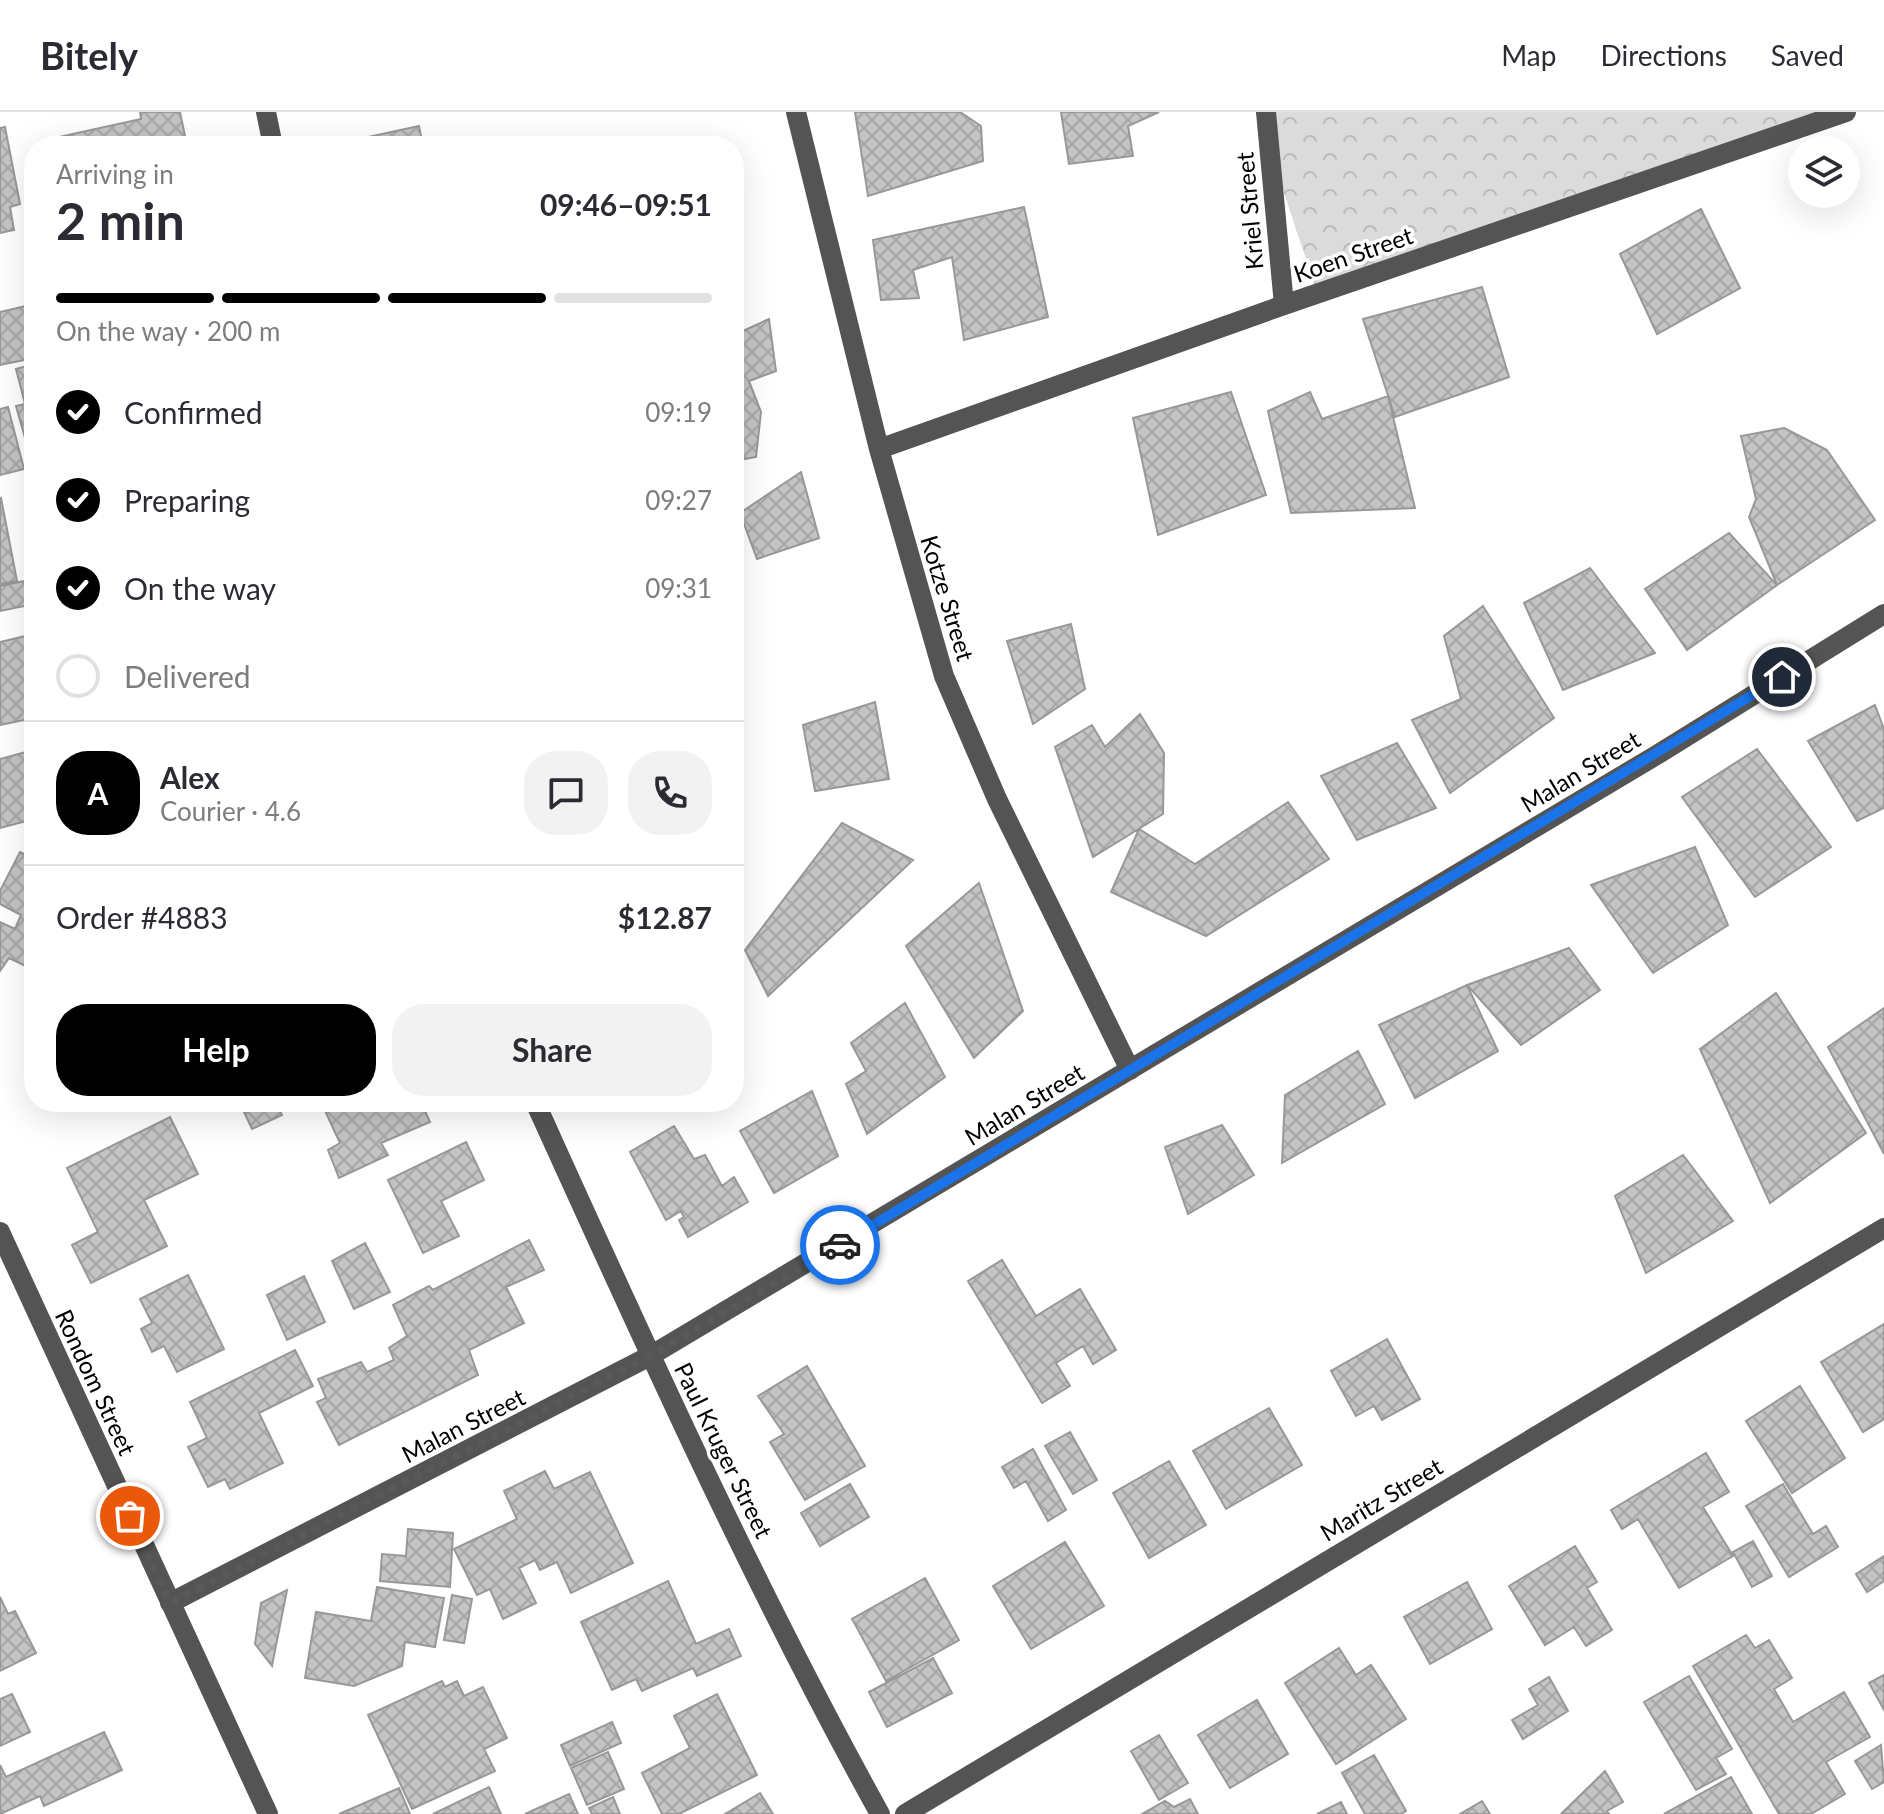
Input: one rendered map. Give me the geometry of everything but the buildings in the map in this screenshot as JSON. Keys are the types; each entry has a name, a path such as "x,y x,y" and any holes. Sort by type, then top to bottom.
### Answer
{"street":[{"path":"266,112 271,136"},
{"name":"Kotze Street","path":"796,112 879,449 944,676 997,799 1130,1070"},
{"name":"Kriel Street","path":"1266,112 1284,305"},
{"name":"Koen Street","path":"879,449 1284,305 1846,112"},
{"name":"Malan Street","path":"170,1603 650,1356 1655,756 1884,614"},
{"name":"Paul Kruger Street","path":"540,1112 650,1356 817,1699 880,1814"},
{"name":"Maritz Street","path":"905,1814 1884,1228"},
{"name":"Rondom Street","path":"0,1232 268,1814"}],"green space":[{"path":"1257,112 1833,112 1319,298"}],"way so far":[{"path":"130,1516 170,1603 650,1356 840,1245"}],"route":[{"path":"840,1245 1782,677"}]}
